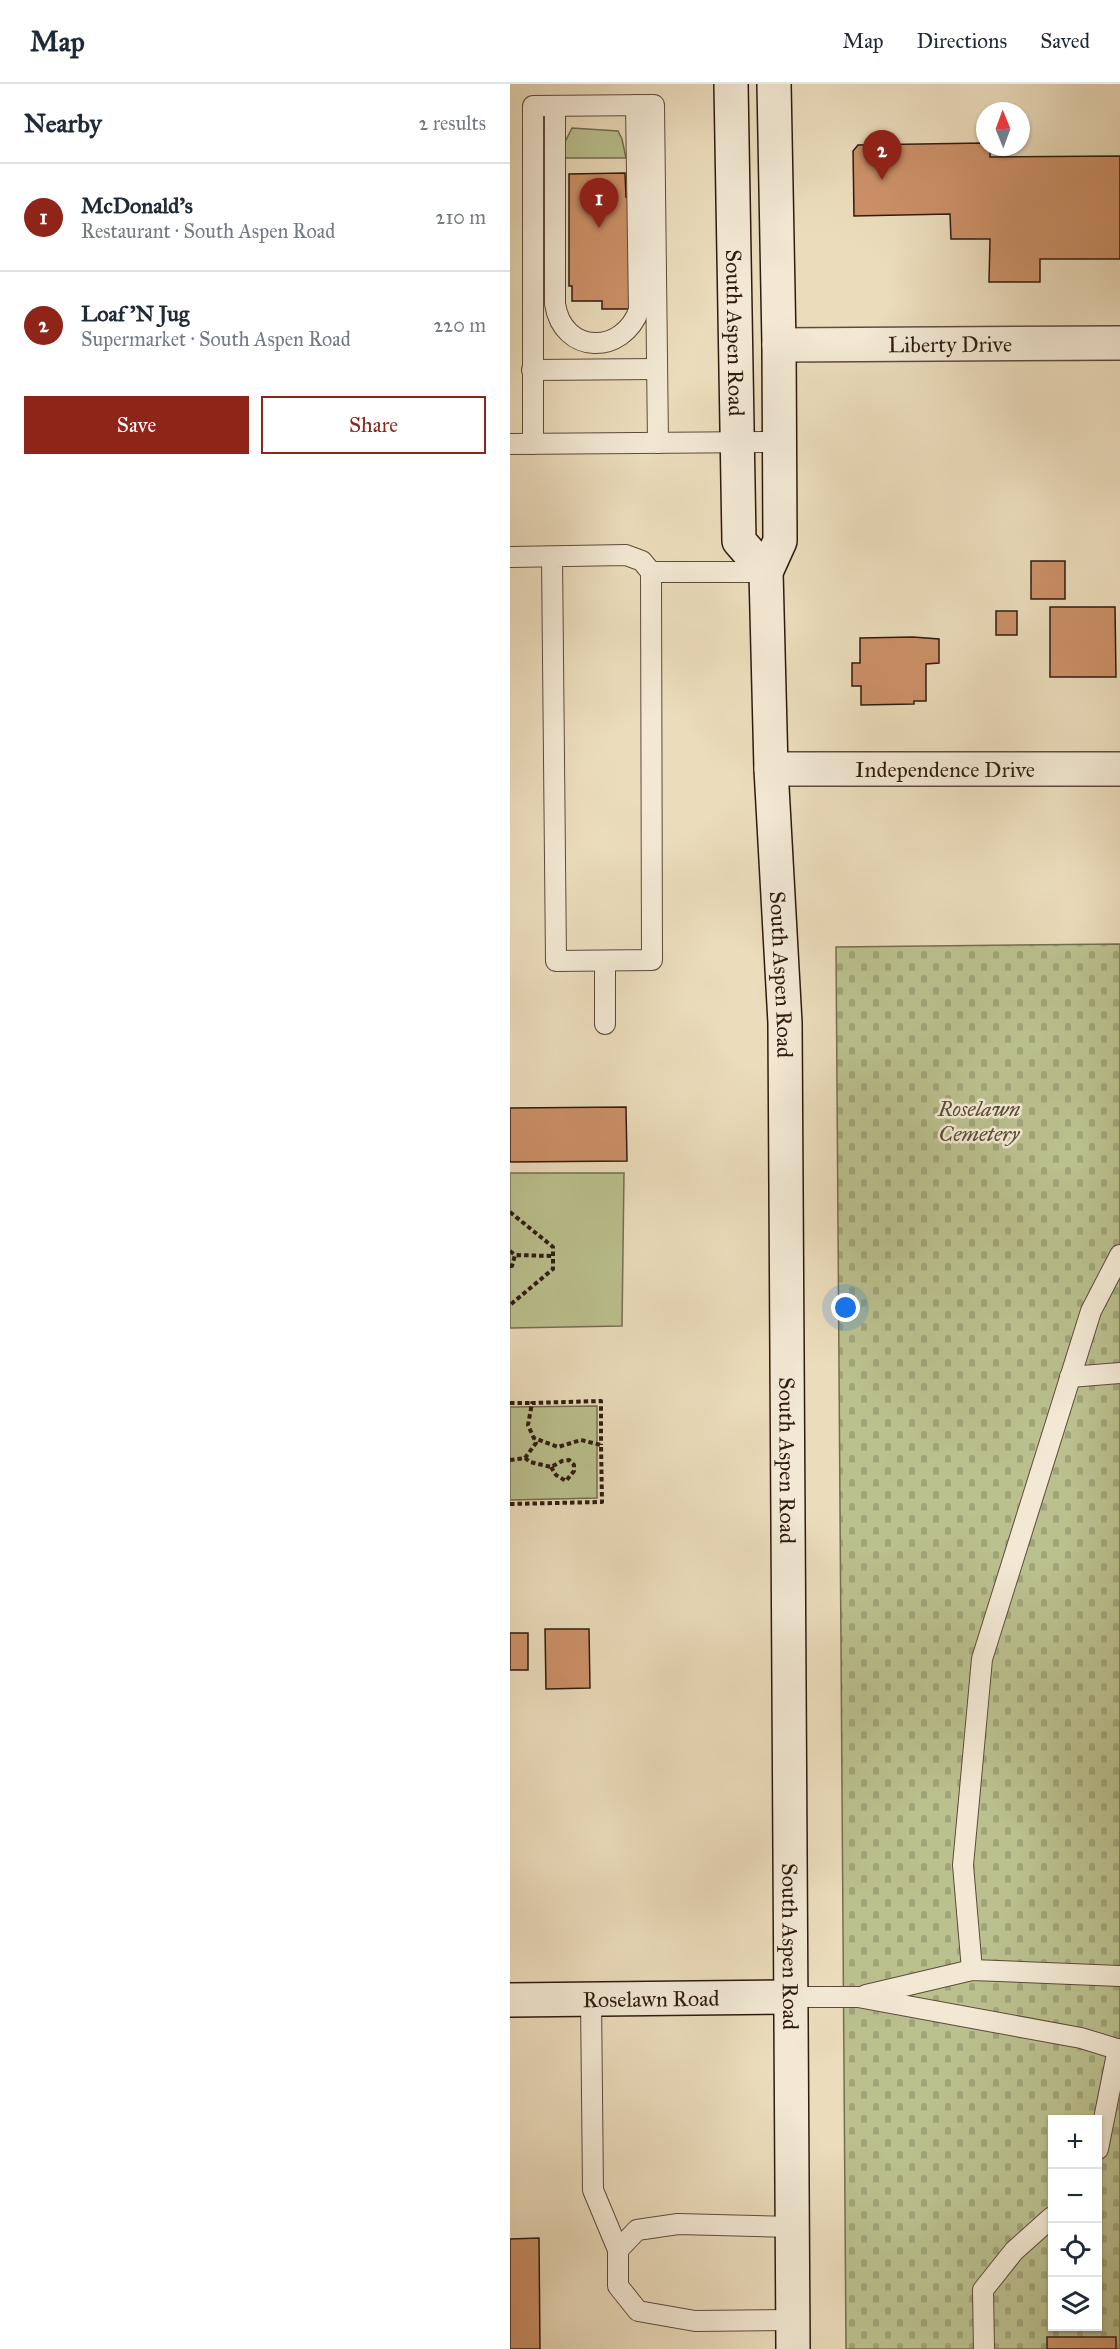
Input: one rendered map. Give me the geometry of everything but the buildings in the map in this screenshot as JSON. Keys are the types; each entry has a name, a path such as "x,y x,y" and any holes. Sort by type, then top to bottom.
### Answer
{"street":[{"name":"South Aspen Road","path":"731,84 739,541 766,572"},
{"name":"South Aspen Road","path":"774,84 780,541 766,572 771,769 785,1023 793,2334"},
{"name":"Liberty Drive","path":"779,345 1120,343"},
{"name":"Independence Drive","path":"771,769 1120,769"},
{"name":"Roselawn Road","path":"510,2000 791,1997"}],"lane":[{"path":"533,444 533,106 636,105 654,105 658,443"},
{"path":"555,106 555,304 557,319 566,332 577,340 594,343 610,340 626,332 634,322 639,310 636,105"},
{"path":"532,370 657,369"},
{"path":"510,444 780,442"},
{"path":"510,557 626,555 642,561 651,572 652,960 556,961 552,557"},
{"path":"651,572 766,572"},
{"path":"605,961 605,1024"},
{"path":"972,1970 963,1865 982,1659 1091,1311 1120,1256"},
{"path":"1070,1377 1120,1372"},
{"path":"858,1997 972,1970 1120,1976"},
{"path":"791,1997 858,1997 1081,2038 1119,2050 1102,2130"},
{"path":"591,1999 593,2190 618,2250 618,2286 638,2311 793,2334"},
{"path":"984,2349 983,2290 1014,2251 1048,2221"},
{"path":"618,2250 637,2230 678,2224 793,2227"}],"path":[{"path":"510,1212 553,1247 553,1269 510,1305"},
{"path":"510,1251 516,1256 553,1256"},
{"path":"510,1266 516,1256"},
{"path":"510,1403 601,1401 602,1502 510,1504"},
{"path":"525,1458 536,1443 528,1425 532,1403"},
{"path":"534,1438 558,1447 581,1440 601,1445"},
{"path":"510,1460 525,1458 531,1462 551,1467 556,1475 566,1481 574,1471 574,1464 569,1460 561,1461 551,1467"}],"green space":[{"path":"572,128 618,131 626,158 562,158 563,146"},
{"name":"Roselawn Cemetery","path":"1120,944 1120,2349 846,2349 836,947"},
{"path":"510,1173 624,1173 622,1326 510,1328"},
{"path":"597,1406 597,1498 510,1500 510,1407"}],"place":[{"name":"Loaf 'N Jug","path":"882,180"},
{"name":"McDonald's","path":"599,228"}]}
